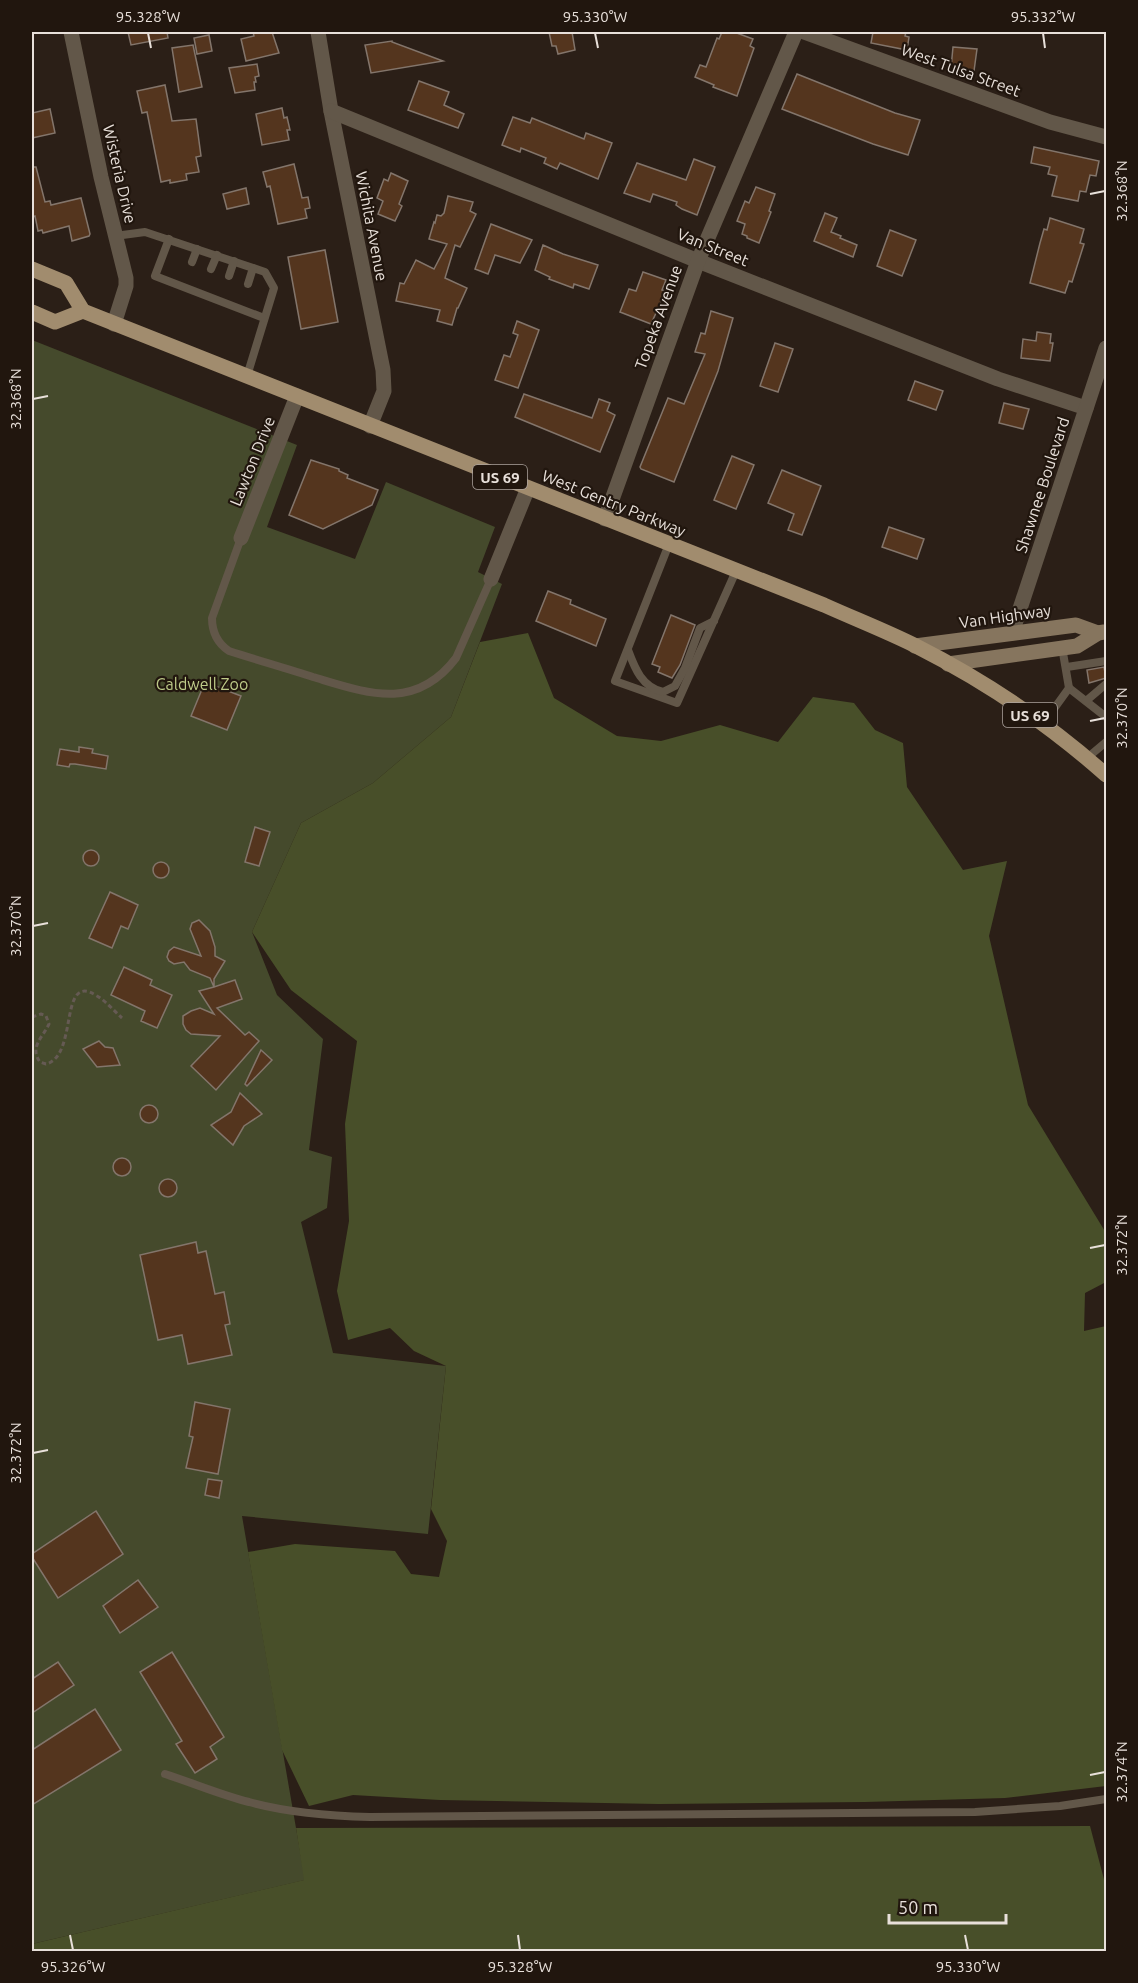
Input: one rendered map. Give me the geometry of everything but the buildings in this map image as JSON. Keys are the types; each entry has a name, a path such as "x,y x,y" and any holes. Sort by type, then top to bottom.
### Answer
{"main road":[{"path":"32,269 66,283 83,311 55,322 32,312"},
{"name":"West Gentry Parkway","path":"83,311 824,605 915,646 981,682 1044,724 1107,775"},
{"name":"Van Highway","path":"915,646 1076,625 1102,632"},
{"name":"Van Highway","path":"948,663 1077,645 1102,632"}],"street":[{"name":"Wisteria Drive","path":"71,32 101,177 124,269 126,286 114,324"},
{"name":"Wichita Avenue","path":"318,32 331,111 383,370 384,391 370,426"},
{"name":"Topeka Avenue","path":"606,519 698,261 796,32"},
{"name":"West Tulsa Street","path":"804,32 1050,122 1107,137"},
{"name":"Van Street","path":"331,111 698,261 998,379 1086,408"},
{"name":"Shawnee Boulevard","path":"1012,633 1086,408 1101,381 1107,348"},
{"name":"Lawton Drive","path":"241,538 297,396"},
{"path":"491,579 528,488"}],"lane":[{"path":"116,236 145,232 265,272 274,288 247,376"},
{"path":"169,239 155,276 185,283 240,304 264,318"},
{"path":"192,262 197,249"},
{"path":"211,269 217,255"},
{"path":"229,276 234,261"},
{"path":"248,284 253,268"},
{"path":"241,538 212,618 212,628 221,646 229,651 367,693 407,692 429,683 449,668 456,658 491,579"},
{"path":"669,544 615,681 677,703 736,571"},
{"path":"628,650 634,668 645,682 652,689 663,692 675,686 685,668 700,628 714,621"},
{"path":"1044,724 1069,688 1062,647"},
{"path":"1067,667 1107,661"},
{"path":"1086,701 1107,684"},
{"path":"1069,688 1107,717"},
{"path":"1087,758 1107,742"},
{"path":"165,1774 248,1802 287,1811 325,1816 975,1812 1039,1808 1107,1799"}],"path":[{"path":"32,1017 41,1014 46,1016 49,1024 36,1045 35,1053 40,1062 46,1064 55,1060 61,1053 67,1032 70,1006 81,991 87,991 100,997 122,1018"}],"green space":[{"name":"Caldwell Zoo","path":"32,340 297,445 267,527 355,559 386,482 495,527 478,572 502,584 451,717 373,783 301,823 252,932 277,995 323,1039 309,1150 332,1157 327,1208 301,1222 333,1353 446,1366 428,1534 242,1516 305,1880 32,1944"},
{"path":"528,633 554,698 617,736 661,741 720,725 778,742 813,697 854,703 875,730 903,743 907,787 963,870 1007,861 989,936 1028,1105 1106,1233 1106,1282 1085,1293 1084,1331 1106,1326 1106,1786 1005,1798 865,1802 659,1804 440,1800 353,1795 309,1806 282,1750 248,1552 295,1544 395,1551 411,1574 439,1577 447,1541 431,1509 446,1366 414,1351 390,1328 348,1340 337,1291 349,1221 345,1124 357,1041 291,990 252,932 301,823 373,783 451,717 480,642"},
{"path":"1090,1826 1106,1887 1106,1951 32,1951 32,1944 304,1880 296,1828"}]}
